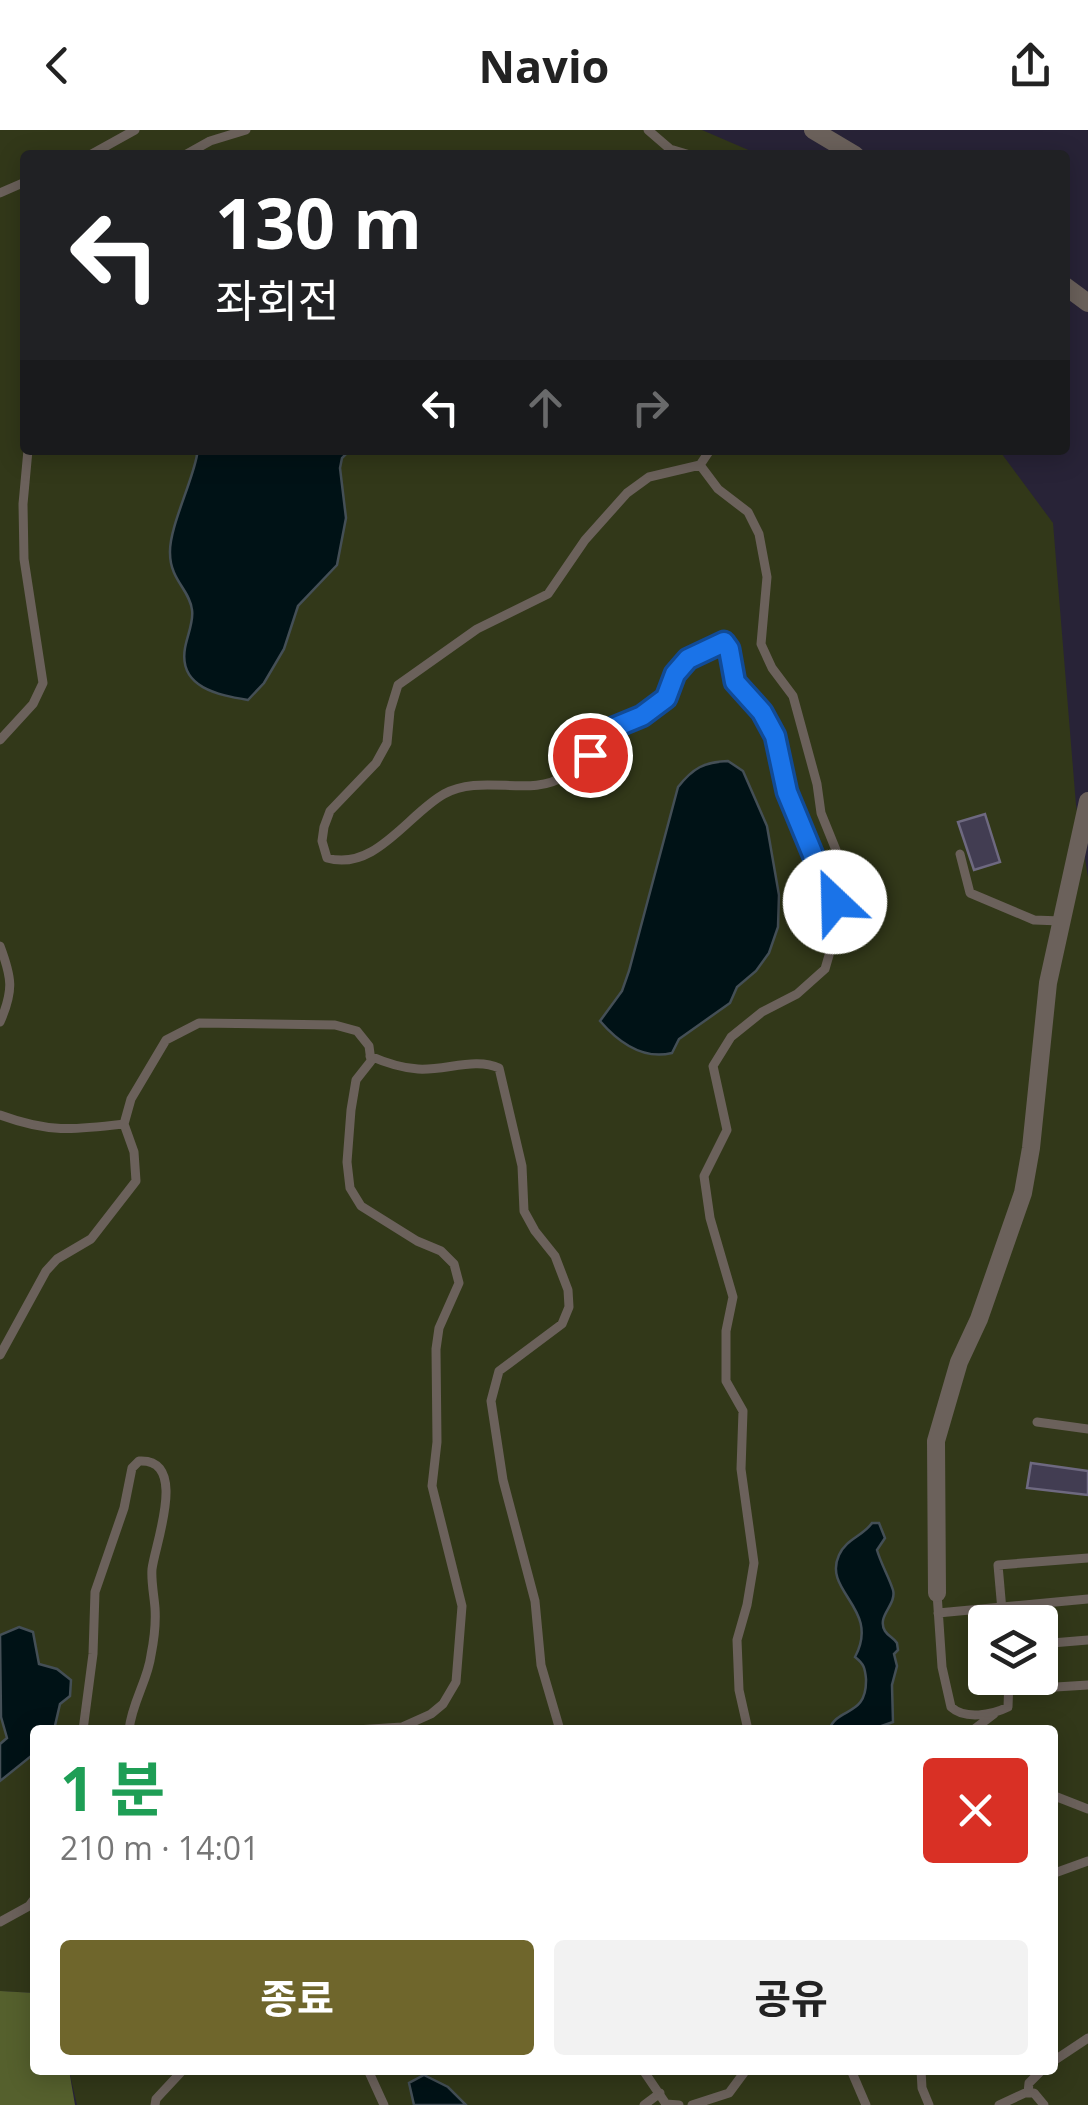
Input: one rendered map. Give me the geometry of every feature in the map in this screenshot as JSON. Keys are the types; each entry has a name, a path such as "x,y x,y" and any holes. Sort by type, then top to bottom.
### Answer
{"street":[{"path":"813,130 846,150"},
{"path":"937,1593 936,1442 954,1377 1023,1193 1048,983 1088,801"}],"lane":[{"path":"99,150 135,130"},
{"path":"193,150 246,130"},
{"path":"648,130 673,150"},
{"path":"0,740 32,704 43,682 24,560 28,455"},
{"path":"707,455 700,465 649,476 627,493 585,540 548,594 477,630 398,685 390,711 387,743 376,762 330,811 322,841 328,858 353,858 374,851 445,793 496,784 546,786 590,755 608,730 642,716 666,698 675,674 688,659 724,642 735,682 762,712 775,736 787,792 818,867 829,886 838,890"},
{"path":"700,465 718,489 748,512 759,534 768,577 761,644 772,668 793,696 821,813 842,876 834,938 825,969 797,994 762,1012 731,1037 713,1066 727,1130 704,1176 710,1218 733,1298 726,1331 726,1381 743,1411 741,1468 754,1563 748,1605 737,1640 739,1690 747,1725"},
{"path":"960,854 970,893 1034,920 1060,921"},
{"path":"0,946 9,972 11,997 0,1022"},
{"path":"0,1355 46,1271 57,1259 91,1239 136,1181 134,1152 124,1124 131,1098 166,1040 199,1022 334,1024 356,1031 369,1046 371,1060 356,1080 351,1110 350,1188 361,1206 440,1251 454,1264 459,1283 439,1328 436,1349 438,1442 432,1486 462,1606 456,1682 443,1704 431,1714 404,1725"},
{"path":"370,1056 420,1070 484,1064 499,1068 522,1166 524,1210 554,1256 568,1290 569,1307 562,1324 499,1371 490,1401 503,1480 535,1601 541,1665 559,1725"},
{"path":"0,1115 44,1129 124,1124"},
{"path":"1036,1422 1088,1429"},
{"path":"84,1725 93,1654 95,1592 124,1508 132,1468 139,1461 148,1460 160,1468 164,1478 166,1506 152,1572 156,1614 151,1660 132,1706 129,1725"},
{"path":"1002,1605 998,1565 1088,1558"},
{"path":"937,1593 942,1667 952,1707 963,1714 996,1713"},
{"path":"1024,1605 1088,1599"},
{"path":"938,1613 968,1610"},
{"path":"1058,1642 1088,1640"},
{"path":"1058,1687 1088,1685"},
{"path":"979,1725 1008,1707 1009,1695"},
{"path":"1058,1798 1088,1809"},
{"path":"1058,1872 1088,1861"},
{"path":"0,1922 30,1905"},
{"path":"1058,2058 1088,2038"},
{"path":"155,2105 178,2075"},
{"path":"370,2075 384,2105"},
{"path":"650,2075 666,2104 679,2105"},
{"path":"692,2105 730,2093 743,2075"},
{"path":"854,2075 866,2105"},
{"path":"921,2075 929,2105"},
{"path":"1028,2093 1038,2075"},
{"path":"644,2105 660,2093"},
{"path":"998,2105 1028,2093 1034,2093 1044,2105"}],"green space":[{"path":"0,130 702,130 748,150 20,150 20,455 1003,455 1053,523 1076,805 1088,877 1088,2105 77,2105 70,2075 1058,2075 1058,1725 30,1725 30,1993 0,1991"},
{"path":"0,1991 30,1993 30,2075 70,2075 75,2105 0,2105"}],"shaded area":[{"path":"197,455 345,455 340,468 346,518 337,565 298,606 284,649 264,683 248,700 203,687 194,681 185,662 192,610 173,570 170,553 173,531"},
{"path":"728,761 743,771 767,826 779,895 778,927 769,953 737,987 730,1003 679,1039 672,1053 641,1052 623,1043 600,1021 622,991 629,971 678,787 700,767"},
{"path":"872,1523 879,1523 885,1538 877,1550 893,1590 883,1626 898,1650 894,1654 897,1666 892,1685 893,1722 832,1725 857,1706 865,1691 864,1669 855,1657 861,1626 836,1568 842,1550"},
{"path":"19,1627 33,1632 39,1664 57,1669 71,1680 70,1696 60,1704 55,1725 30,1725 30,1757 0,1781 0,1744 7,1738 1,1717 0,1635"},
{"path":"424,2075 448,2087 466,2105 414,2105 409,2083"}],"building":[{"path":"985,814 1000,862 974,870 958,822"},
{"path":"1031,1463 1088,1471 1088,1495 1027,1488"}],"route":[{"path":"590,755 608,730 642,716 666,698 675,674 688,659 724,642 735,682 762,712 775,736 787,792 818,867 829,886 838,890 835,902"}]}
